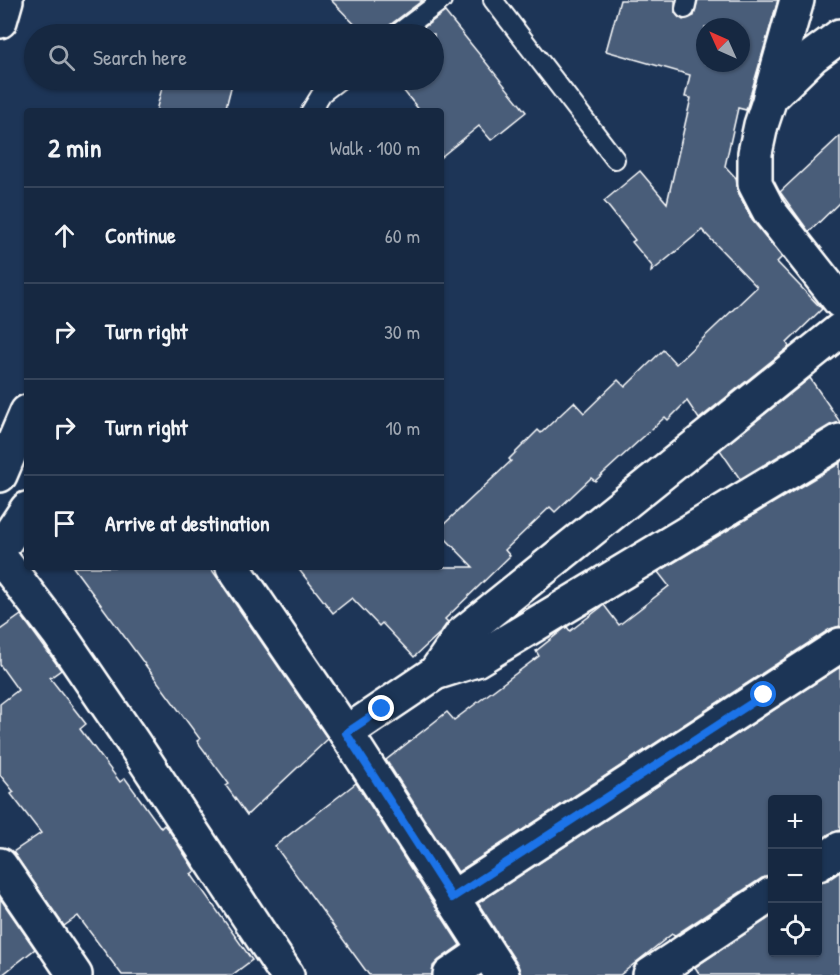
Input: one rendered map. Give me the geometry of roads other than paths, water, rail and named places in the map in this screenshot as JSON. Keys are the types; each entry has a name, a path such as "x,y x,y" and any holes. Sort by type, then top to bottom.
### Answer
{"main road":[{"path":"0,21 6,0"},
{"path":"797,0 770,98 760,125 755,153 755,184 769,211 840,301"},
{"path":"770,98 813,56 840,36"},
{"path":"435,673 462,634 840,330"},
{"path":"0,475 24,419"},
{"path":"346,733 435,673 476,660 840,441"},
{"path":"0,549 24,513"},
{"path":"0,557 86,673 287,975"},
{"path":"235,570 346,733 493,963 450,975"},
{"path":"452,898 840,645"},
{"path":"822,861 840,849"},
{"path":"0,866 75,975"},
{"path":"650,975 768,897"}],"lane":[{"path":"411,24 442,0"},
{"path":"493,0 615,159"},
{"path":"313,108 326,90"}]}
